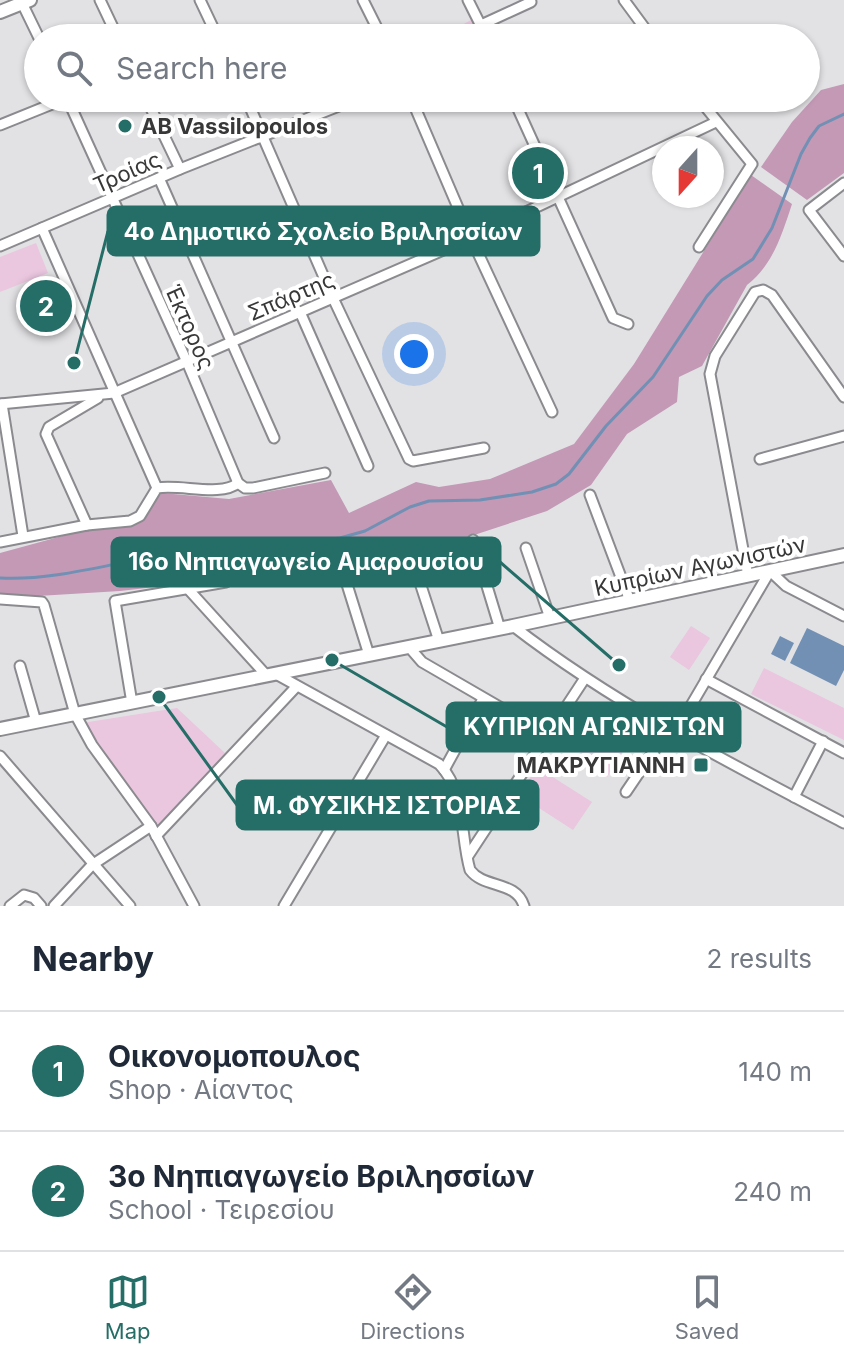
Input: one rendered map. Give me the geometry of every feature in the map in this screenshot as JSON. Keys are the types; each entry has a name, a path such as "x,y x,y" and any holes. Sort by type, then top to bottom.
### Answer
{"street":[{"path":"100,0 111,24"},
{"path":"200,0 211,24"},
{"path":"363,0 375,24"},
{"path":"468,0 480,24"},
{"path":"624,0 642,24"},
{"path":"0,12 26,2 34,24"},
{"path":"483,24 531,2"},
{"path":"1,125 33,112"},
{"name":"Έκτορος","path":"74,112 187,362 238,483"},
{"path":"153,112 180,169"},
{"path":"253,112 333,298 410,460 484,448"},
{"name":"Τροίας","path":"1,244 324,112"},
{"path":"417,112 471,238 552,412"},
{"path":"519,112 613,318 628,324"},
{"path":"699,247 752,164 708,112"},
{"name":"Σπάρτης","path":"1,404 114,393 471,238 716,122"},
{"path":"159,178 274,438"},
{"path":"844,183 809,210 844,256"},
{"path":"42,228 157,488"},
{"path":"748,576 710,381 711,365 749,298 758,291 767,291 844,397"},
{"path":"300,312 368,466"},
{"path":"87,525 46,434 49,427 101,396"},
{"path":"1,404 23,536"},
{"path":"760,459 844,436"},
{"path":"157,488 171,486 219,491 238,483 245,488 253,488 325,473"},
{"path":"0,542 87,525 130,521 140,516 157,488"},
{"path":"590,495 630,601"},
{"path":"473,540 506,628 673,729 844,823"},
{"path":"526,548 550,618"},
{"path":"410,552 439,641"},
{"name":"Κυπρίων Αγωνιστών","path":"0,729 506,628 844,555"},
{"path":"626,792 706,679 770,571 786,586 844,616"},
{"path":"345,578 369,655"},
{"path":"132,703 115,601 226,582"},
{"path":"189,590 271,675 386,735 444,770 458,803 470,870 478,878 515,891 524,906"},
{"path":"0,599 42,602 75,714 92,745 151,826 194,906"},
{"path":"409,647 422,662 548,735"},
{"path":"20,666 36,722"},
{"path":"468,856 585,678"},
{"path":"706,679 844,753"},
{"path":"156,836 296,687"},
{"path":"444,770 483,699"},
{"path":"284,906 386,735"},
{"path":"794,797 823,741"},
{"path":"0,756 130,906"},
{"path":"54,906 92,865 151,826"},
{"path":"10,906 24,895 34,898 41,906"}],"shaded area":[{"path":"844,84 844,173 807,200 761,167 801,112 820,112 821,90"},
{"path":"751,175 792,204 780,238 764,268 747,285 702,366 679,377 677,402 627,434 591,485 547,511 462,539 369,555 259,568 198,582 38,596 0,594 0,553 88,529 133,526 143,519 162,493 229,499 331,480 349,513 416,482 439,487 490,479 574,444 634,364"},
{"path":"36,243 48,273 0,292 0,257"},
{"path":"691,626 710,638 689,670 670,657"},
{"path":"764,668 844,708 844,740 751,694"},
{"path":"612,703 642,721 607,777 577,758"},
{"path":"177,708 227,755 159,834 82,723"},
{"path":"537,767 592,802 573,830 519,795"}],"water":[{"path":"807,628 844,646 844,670 836,686 790,663"},
{"path":"780,636 794,643 785,661 771,654"}],"waterway":[{"path":"0,578 43,577 190,551 340,538 365,531 410,507 429,501 480,500 532,492 556,484 569,474 606,426 653,377 707,296 722,280 753,259 772,228 810,138 819,126 844,114"}],"place":[{"name":"AB Vassilopoulos","path":"125,126"},
{"name":"Οικονομοπουλος","path":"538,173"},
{"name":"3ο Νηπιαγωγείο Βριλησσίων","path":"46,306"},
{"name":"4o Δημοτικό Σχολείο Βριλησσίων","path":"74,363"},
{"name":"ΚΥΠΡΙΩΝ ΑΓΩΝΙΣΤΩΝ","path":"332,660"},
{"name":"16ο Νηπιαγωγείο Αμαρουσίου","path":"619,665"},
{"name":"Μ. ΦΥΣΙΚΗΣ ΙΣΤΟΡΙΑΣ","path":"159,697"},
{"name":"ΜΑΚΡΥΓΙΑΝΝΗ","path":"701,765"}]}
